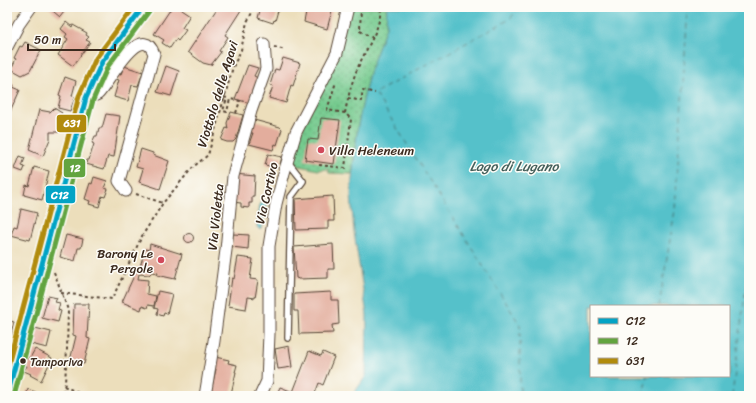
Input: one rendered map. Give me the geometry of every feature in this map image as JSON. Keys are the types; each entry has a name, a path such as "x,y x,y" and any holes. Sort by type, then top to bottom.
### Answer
{"main road":[{"path":"7,396 86,98 102,62 143,7"}],"street":[{"path":"7,47 19,24 31,7"},
{"name":"Via Cortivo","path":"260,396 267,381 269,334 269,246 276,204 296,132 337,53 348,7"},
{"path":"86,98 97,94 122,60 136,46 144,43 151,47 154,54 119,180 126,190"},
{"name":"Via Violetta","path":"205,396 217,318 233,176 251,111 266,69 264,44"}],"lane":[{"path":"287,162 303,181 291,197 288,338"}],"path":[{"name":"Viottolo delle Agavi","path":"64,386 68,310 61,293 112,299 142,236 163,203 193,167 208,155 233,67 241,50 248,22 255,7"},
{"path":"361,7 360,31 372,38"},
{"path":"345,113 358,66 379,23 381,7"},
{"path":"348,98 360,100 363,90 375,93"},
{"path":"224,97 227,98 223,111 227,112 230,99 240,101 236,113 243,114"},
{"path":"319,165 345,168 350,119 345,113 327,110"},
{"path":"126,190 163,203"},
{"path":"62,396 64,386 85,396"}],"green space":[{"path":"352,7 387,7 386,27 369,73 358,125 352,174 329,173 328,169 318,170 295,165 290,159"}],"water":[{"name":"Lago di Lugano","path":"387,7 749,7 749,396 352,396 366,376 367,315 354,232 351,195 358,125 369,73 386,27"},
{"path":"260,203 267,204 262,228 260,230 257,227"}],"building":[{"path":"48,7 68,7 60,17"},
{"path":"172,7 178,7 190,15 182,28 186,30 178,41 176,39 170,48 162,43 164,40 154,34"},
{"path":"218,7 243,7 225,35 228,37 219,51 221,52 211,65 203,63 188,52"},
{"path":"261,7 279,7 273,23 258,18"},
{"path":"307,7 333,7 327,29 304,22"},
{"path":"66,22 72,27 73,25 87,33 86,35 89,37 86,40 90,42 73,66 58,55 68,39 65,37 67,34 61,29"},
{"path":"25,42 41,50 30,71 22,75 11,69 16,59 14,58 20,46 22,47"},
{"path":"283,58 300,63 293,86 291,85 286,103 269,98 273,86 270,85 275,69 279,70"},
{"path":"248,65 258,68 254,76 258,78 250,103 235,99"},
{"path":"124,66 143,72 138,86 132,85 128,101 114,97 119,80 116,79 118,73 121,74"},
{"path":"166,66 179,71 171,96 157,92"},
{"path":"65,77 76,81 72,96 75,97 70,111 58,108 61,96 59,95"},
{"path":"7,82 20,90 7,119"},
{"path":"54,108 62,113 61,115 65,122 64,126 59,132 50,132 50,139 43,156 29,150 39,110 50,112"},
{"path":"231,112 243,115 236,139 233,142 227,142 221,140 226,128 228,129 227,123"},
{"path":"106,114 120,116 114,157 108,156 104,169 86,164 87,160 89,160 94,144 92,143 95,136 97,136 99,128 102,128"},
{"name":"Villa Heleneum","path":"321,118 340,120 334,164 305,160 308,139 318,140"},
{"path":"254,120 280,127 282,129 277,145 275,144 273,150 249,144 253,133 250,133"},
{"path":"141,149 169,161 160,189 139,182 143,169 136,167"},
{"path":"268,154 282,157 279,168 265,165"},
{"path":"20,156 25,158 22,166 25,167 23,172 15,169"},
{"path":"34,167 49,171 42,200 24,195 26,185 29,186"},
{"path":"234,174 255,176 254,196 252,196 252,203 249,203 249,208 241,207 241,203 232,202"},
{"path":"94,177 107,181 104,188 108,189 105,197 102,196 99,207 89,204 90,201 85,199 90,183 92,184"},
{"path":"333,196 334,221 328,221 328,229 296,230 295,199"},
{"path":"21,209 37,213 30,240 11,235 14,226 17,227"},
{"path":"187,234 191,234 193,238 191,242 187,242 185,240 185,236"},
{"path":"233,234 249,235 248,249 232,247"},
{"path":"66,235 83,239 81,248 78,248 75,261 60,257"},
{"path":"150,244 182,254 175,279 157,275 158,273 152,272 149,275 139,274 138,279 148,280 147,294 156,296 154,306 148,305 147,308 142,306 141,310 122,302 138,267 140,267 145,249 149,250"},
{"path":"333,244 334,269 328,269 328,278 296,278 294,247"},
{"path":"238,257 253,259 250,279 258,280 255,298 248,297 246,309 228,306 232,278 234,279"},
{"path":"158,291 172,294 167,314 164,313 163,316 157,314 158,309 154,308"},
{"path":"331,292 331,300 338,300 339,324 332,325 333,333 299,334 298,311 294,311 294,294"},
{"path":"48,296 57,298 55,302 60,303 58,310 61,311 58,322 42,318"},
{"path":"74,304 89,304 87,338 90,339 84,364 70,361 76,336 73,335"},
{"path":"7,320 14,322 11,335 7,334"},
{"path":"35,328 51,332 47,348 31,344"},
{"path":"289,346 292,367 278,369 275,349"},
{"path":"35,349 52,358 41,381 24,371 27,366 24,365 28,357 30,358"},
{"path":"309,351 321,356 323,352 334,357 323,385 319,383 314,396 276,396 280,387 293,392"},
{"path":"215,357 229,360 228,363 237,365 230,396 210,396 216,369 212,368"},
{"path":"28,389 45,396 26,396"}],"ferry route":[{"path":"519,7 510,19 375,93 520,325 520,396"},
{"path":"659,305 675,210 688,7"},
{"path":"732,396 749,263"},
{"path":"643,396 647,377"}],"transit line":[{"name":"631","path":"7,369 79,96 96,58 134,7"},
{"name":"C12","path":"7,396 86,98 102,62 143,7"},
{"name":"12","path":"14,396 93,100 108,66 149,11"}],"place":[{"name":"Villa Heleneum","path":"321,150"},
{"name":"Barony Le Pergole","path":"161,260"},
{"name":"Tamporiva","path":"23,361"}]}
